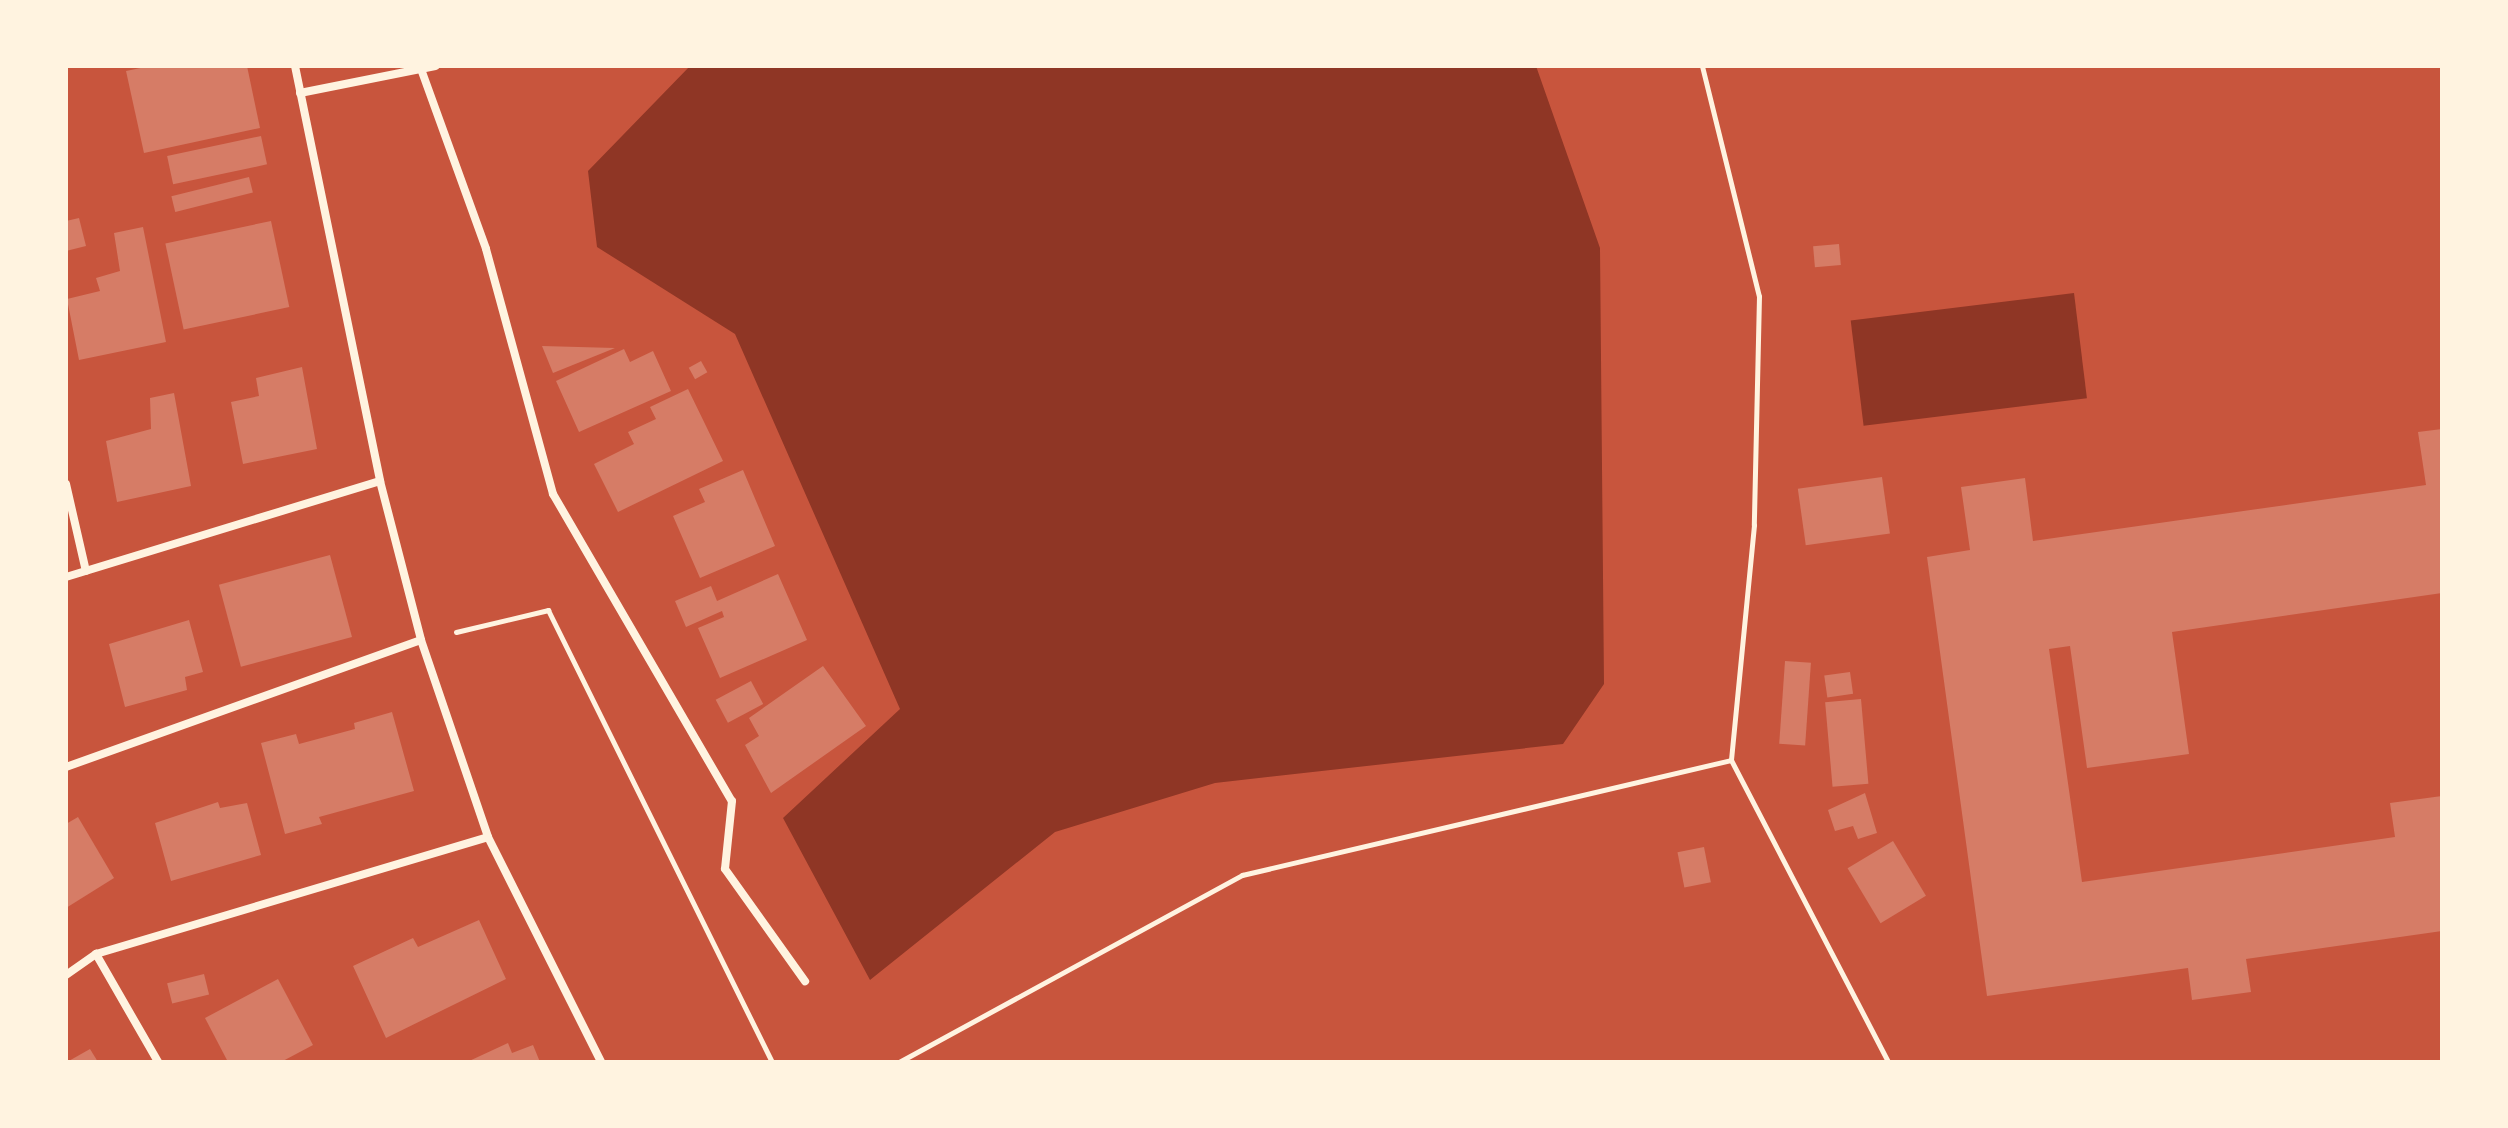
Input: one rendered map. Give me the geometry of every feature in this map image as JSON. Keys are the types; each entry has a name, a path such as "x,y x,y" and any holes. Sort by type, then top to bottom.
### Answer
{"street":[{"path":"295,66 380,481 421,640 488,837 601,1062"},
{"path":"300,93 435,66"},
{"path":"421,69 486,249 553,494 732,801 725,869 805,981"},
{"path":"66,577 380,481"},
{"path":"66,484 86,571"},
{"path":"66,767 421,640"},
{"path":"66,975 96,954 488,837"},
{"path":"96,954 158,1062"}],"path":[{"path":"1702,66 1759,296 1754,525 1731,760 1888,1062"},
{"path":"421,640 548,610 772,1062"},
{"path":"899,1062 1242,875 1731,760"}],"shaded area":[{"path":"690,66 1536,66 1600,248 1604,684 1563,744 1215,783 1055,832 870,980 783,818 900,709 735,334 597,247 588,171"},
{"path":"2074,293 2087,398 1864,426 1851,320"}],"building":[{"path":"150,66 247,66 260,128 144,153 126,71"},
{"path":"261,136 267,164 173,184 167,156"},
{"path":"249,177 253,193 175,212 171,196"},
{"path":"79,218 86,246 66,251 66,221"},
{"path":"271,221 289,307 184,330 165,243"},
{"path":"143,227 166,342 79,360 67,299 100,291 96,278 120,271 114,233"},
{"path":"1839,244 1841,265 1815,267 1813,246"},
{"path":"542,346 615,348 553,373"},
{"path":"624,349 630,362 653,351 671,391 579,432 556,381"},
{"path":"701,361 707,372 695,379 689,368"},
{"path":"302,367 317,449 243,464 231,402 259,396 256,378"},
{"path":"688,389 723,461 618,512 594,464 634,444 628,432 656,419 650,407"},
{"path":"174,393 191,486 117,502 106,441 151,429 150,398"},
{"path":"2442,429 2442,593 2172,632 2189,754 2087,768 2070,646 2049,649 2082,882 2395,837 2390,803 2442,796 2442,931 2246,959 2251,992 2192,1000 2188,968 1987,996 1927,557 1970,550 1961,487 2025,478 2033,541 2426,485 2418,432"},
{"path":"743,470 775,546 700,578 673,516 705,502 699,489"},
{"path":"1882,477 1890,533 1806,545 1798,489"},
{"path":"330,555 352,637 241,667 219,585"},
{"path":"778,574 807,640 720,678 698,628 724,617 722,611 686,627 675,601 711,586 717,601"},
{"path":"189,620 203,672 185,677 187,690 125,707 109,644"},
{"path":"1785,661 1811,663 1805,746 1779,744"},
{"path":"823,666 866,726 771,793 745,745 759,736 749,718"},
{"path":"1850,672 1853,694 1827,697 1824,676"},
{"path":"751,681 763,704 728,723 716,700"},
{"path":"1861,699 1868,784 1833,787 1825,702"},
{"path":"392,712 414,791 319,817 322,824 285,834 261,743 296,734 299,744 355,729 354,723"},
{"path":"1865,793 1877,833 1858,839 1853,826 1835,831 1828,810"},
{"path":"218,802 220,808 247,803 261,855 171,881 155,823"},
{"path":"78,817 114,878 66,908 66,824"},
{"path":"1893,841 1926,896 1881,923 1848,868"},
{"path":"1704,847 1711,882 1684,887 1677,852"},
{"path":"479,920 506,979 386,1038 353,966 413,938 418,947"},
{"path":"204,974 209,994 172,1004 167,983"},
{"path":"278,979 313,1045 281,1062 228,1062 205,1018"},
{"path":"508,1043 512,1053 533,1045 540,1062 467,1062"},
{"path":"90,1049 98,1062 67,1062"}]}
